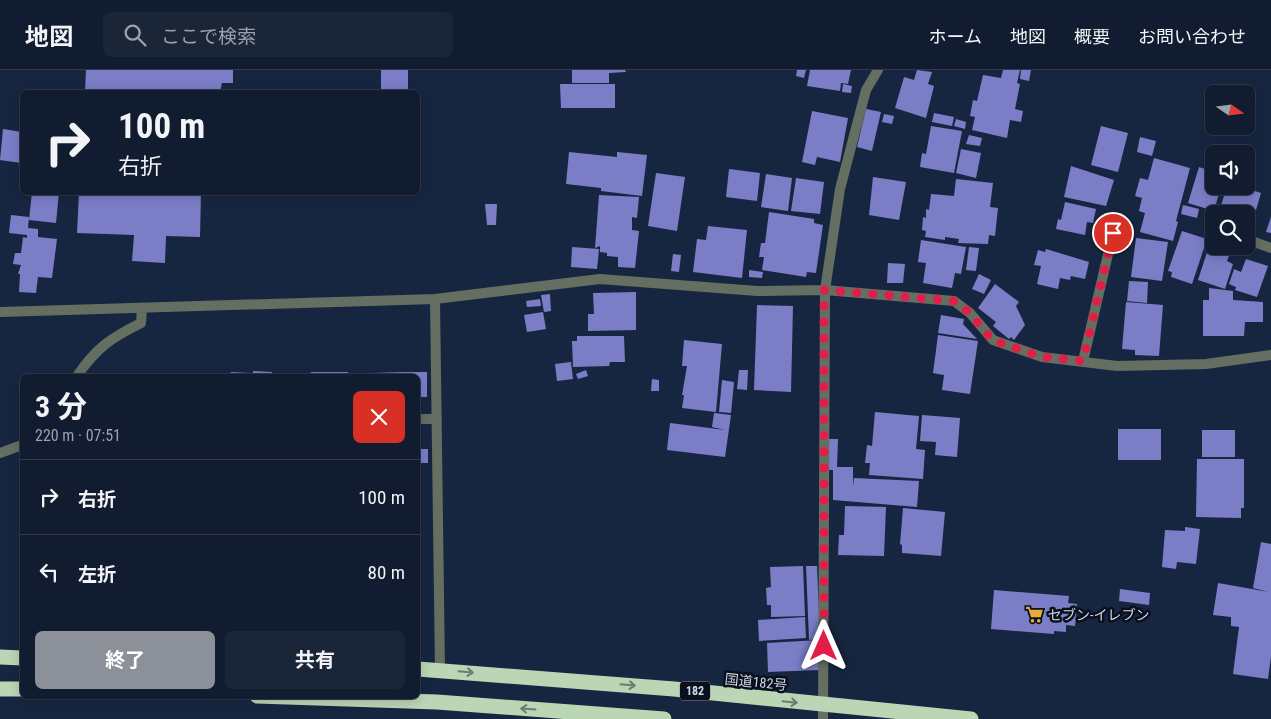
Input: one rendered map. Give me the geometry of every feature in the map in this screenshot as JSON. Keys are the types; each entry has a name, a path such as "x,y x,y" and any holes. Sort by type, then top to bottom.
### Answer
{"highway":[{"path":"0,657 20,658"},
{"name":"国道182号","path":"420,669 674,689 824,712 971,719"},
{"path":"0,689 20,690"},
{"path":"348,699 437,702 664,719"}],"street":[{"path":"824,712 824,290 840,189 866,90 878,70"},
{"path":"1083,361 1113,233"},
{"path":"1255,242 1271,248"},
{"path":"0,312 435,299 600,279 757,291 824,290 954,301 970,313 992,340 1042,357 1117,366 1206,364 1271,355"},
{"path":"435,299 440,670"},
{"path":"79,374 86,364 109,340 141,322 142,308"},
{"path":"420,419 437,419"},
{"path":"0,453 20,446"}],"building":[{"path":"86,70 233,70 233,83 222,83 220,90 85,90"},
{"path":"381,70 408,70 408,90 381,90"},
{"path":"572,70 625,70 626,72 609,73 609,83 572,83"},
{"path":"797,70 806,70 804,78 796,76"},
{"path":"810,70 851,70 848,84 841,83 840,91 807,86"},
{"path":"917,70 932,72 928,84 934,86 926,118 895,108 904,77 914,80"},
{"path":"1003,70 1020,70 1017,83 1020,84 1015,109 1023,111 1021,122 1010,120 1007,138 972,130 975,117 970,116 973,100 977,101 983,75 1001,78"},
{"path":"1021,70 1031,70 1029,81 1020,79"},
{"path":"560,84 615,84 615,108 561,108"},
{"path":"843,84 852,86 851,93 842,92"},
{"path":"866,109 881,112 872,151 857,147"},
{"path":"812,111 848,118 840,162 817,157 815,165 802,162"},
{"path":"934,113 954,117 952,126 932,122"},
{"path":"884,114 894,116 892,124 882,122"},
{"path":"956,119 966,122 965,129 954,126"},
{"path":"931,126 962,131 954,173 920,167 922,153 926,154"},
{"path":"1101,126 1128,133 1118,172 1091,165"},
{"path":"3,129 20,132 20,163 0,160"},
{"path":"969,135 982,138 980,146 966,144"},
{"path":"1140,137 1156,141 1152,156 1137,152"},
{"path":"961,149 981,153 976,178 956,173"},
{"path":"569,152 617,157 617,152 647,155 642,196 601,191 601,188 566,184"},
{"path":"1154,158 1190,168 1176,221 1178,222 1173,241 1140,232 1145,213 1139,211 1142,198 1135,196 1140,178 1148,180"},
{"path":"1071,166 1114,180 1106,206 1064,197"},
{"path":"1199,167 1205,169 1205,195 1218,195 1216,205 1205,205 1205,208 1188,203"},
{"path":"729,169 760,173 757,201 726,197"},
{"path":"656,173 685,177 677,231 648,226"},
{"path":"766,174 792,178 788,211 761,207"},
{"path":"873,177 906,182 899,220 869,215"},
{"path":"796,178 824,182 820,214 791,211"},
{"path":"956,179 993,183 990,207 998,208 995,236 989,235 988,244 958,243 959,239 945,237 945,240 925,237 926,231 922,230 923,217 926,218 926,209 929,210 931,194 954,196"},
{"path":"1255,191 1261,193 1256,210 1255,205 1221,205 1224,195 1255,195"},
{"path":"32,195 59,195 56,223 29,220"},
{"path":"79,195 201,195 200,237 166,236 165,263 132,261 134,235 77,233"},
{"path":"599,195 639,197 637,218 632,217 632,230 639,231 635,268 618,267 618,257 607,256 607,253 600,252 600,246 595,248"},
{"path":"1065,202 1096,209 1093,223 1087,222 1085,235 1056,229 1058,219 1061,220"},
{"path":"485,204 497,204 496,225 487,225"},
{"path":"1183,205 1199,209 1197,218 1181,214"},
{"path":"769,212 814,219 814,223 823,225 816,273 807,272 806,277 762,270 764,257 759,257 761,243 765,243"},
{"path":"11,215 29,217 28,228 38,229 38,237 57,239 52,278 38,277 36,293 19,292 20,274 18,274 21,265 13,264 15,253 21,253 23,237 27,238 27,235 9,233"},
{"path":"1271,217 1271,233 1266,232"},
{"path":"708,226 747,230 742,278 693,272 697,239 706,240"},
{"path":"1182,231 1205,238 1205,245 1192,284 1171,277 1172,272 1168,271"},
{"path":"1136,238 1168,242 1162,281 1131,277"},
{"path":"921,240 966,247 961,274 955,273 952,288 923,283 926,263 918,262"},
{"path":"572,247 599,249 597,269 571,267"},
{"path":"969,247 979,248 976,271 966,270"},
{"path":"1046,249 1089,262 1085,279 1071,276 1070,280 1060,278 1058,289 1037,284 1041,266 1034,265 1038,250 1045,252"},
{"path":"673,254 681,255 679,272 671,271"},
{"path":"1206,255 1229,255 1227,261 1233,264 1225,289 1198,280"},
{"path":"1246,259 1268,266 1257,297 1235,290 1236,287 1229,284 1234,269 1241,272"},
{"path":"888,263 905,264 903,283 887,283"},
{"path":"749,270 763,272 762,278 749,277"},
{"path":"979,274 991,280 984,294 972,289"},
{"path":"1129,281 1148,282 1147,303 1127,301"},
{"path":"995,284 1019,302 1016,306 1025,325 1014,340 1011,337 1009,339 993,326 996,322 978,308"},
{"path":"1209,288 1233,291 1233,300 1263,302 1263,322 1245,322 1244,336 1203,336 1203,300 1209,300"},
{"path":"636,292 636,330 588,331 588,314 594,314 593,293"},
{"path":"550,294 551,311 544,312 541,295"},
{"path":"540,299 541,306 527,307 526,301"},
{"path":"1126,302 1163,305 1159,356 1135,355 1135,350 1122,349"},
{"path":"757,305 793,306 791,392 754,390"},
{"path":"543,312 546,329 527,332 524,315"},
{"path":"941,315 964,319 963,324 977,339 938,333"},
{"path":"938,335 978,341 970,394 942,390 944,375 933,373"},
{"path":"577,336 624,336 625,362 610,362 609,366 573,367 572,341 577,341"},
{"path":"684,340 722,344 716,412 682,408 684,395 682,395 687,366 682,366"},
{"path":"571,362 573,379 557,381 555,364"},
{"path":"586,370 588,376 578,379 576,374"},
{"path":"739,370 748,370 747,390 737,389"},
{"path":"253,371 272,372 272,374 253,374"},
{"path":"231,372 250,373 250,374 231,374"},
{"path":"311,372 348,372 348,374 310,374"},
{"path":"427,372 427,397 420,397 420,374 372,373"},
{"path":"134,373 154,373 154,374"},
{"path":"652,379 659,380 659,391 651,391"},
{"path":"722,380 734,382 731,413 719,412"},
{"path":"875,412 919,416 916,449 925,450 923,479 869,475 870,463 865,463 867,445 872,446"},
{"path":"714,413 731,415 725,457 667,450 670,423 725,430 712,427"},
{"path":"922,415 960,418 957,457 935,455 936,442 920,441"},
{"path":"1118,429 1161,429 1161,460 1118,460"},
{"path":"1202,430 1235,430 1235,457 1202,457"},
{"path":"828,439 838,439 837,467 853,467 853,486 854,478 919,481 917,507 833,500 833,470 827,470"},
{"path":"420,449 428,449 428,463 420,463"},
{"path":"1197,459 1244,459 1244,508 1241,508 1241,518 1196,517"},
{"path":"845,506 886,507 884,556 838,555 839,535 844,535"},
{"path":"903,508 945,512 941,556 902,553 902,545 900,544"},
{"path":"1185,527 1200,529 1196,564 1177,562 1176,569 1162,567 1165,530 1185,531"},
{"path":"1261,542 1271,544 1271,657 1268,679 1233,674 1239,627 1231,626 1231,617 1213,615 1218,583 1269,592 1253,588"},
{"path":"803,566 805,616 771,617 771,605 767,605 766,588 771,587 770,567"},
{"path":"806,566 817,566 820,639 809,640"},
{"path":"1120,589 1150,593 1149,605 1119,601"},
{"name":"セブン-イレブン","path":"994,590 1069,596 1068,603 1077,604 1075,626 1066,625 1066,632 1054,631 1054,634 991,629"},
{"path":"805,617 806,638 759,641 758,620"},
{"path":"819,640 820,670 768,672 767,643"}],"place":[{"name":"セブン-イレブン","path":"1034,615"}],"route":[{"path":"824,646 824,290 954,301 970,313 992,340 1042,357 1083,361 1113,233"}]}
